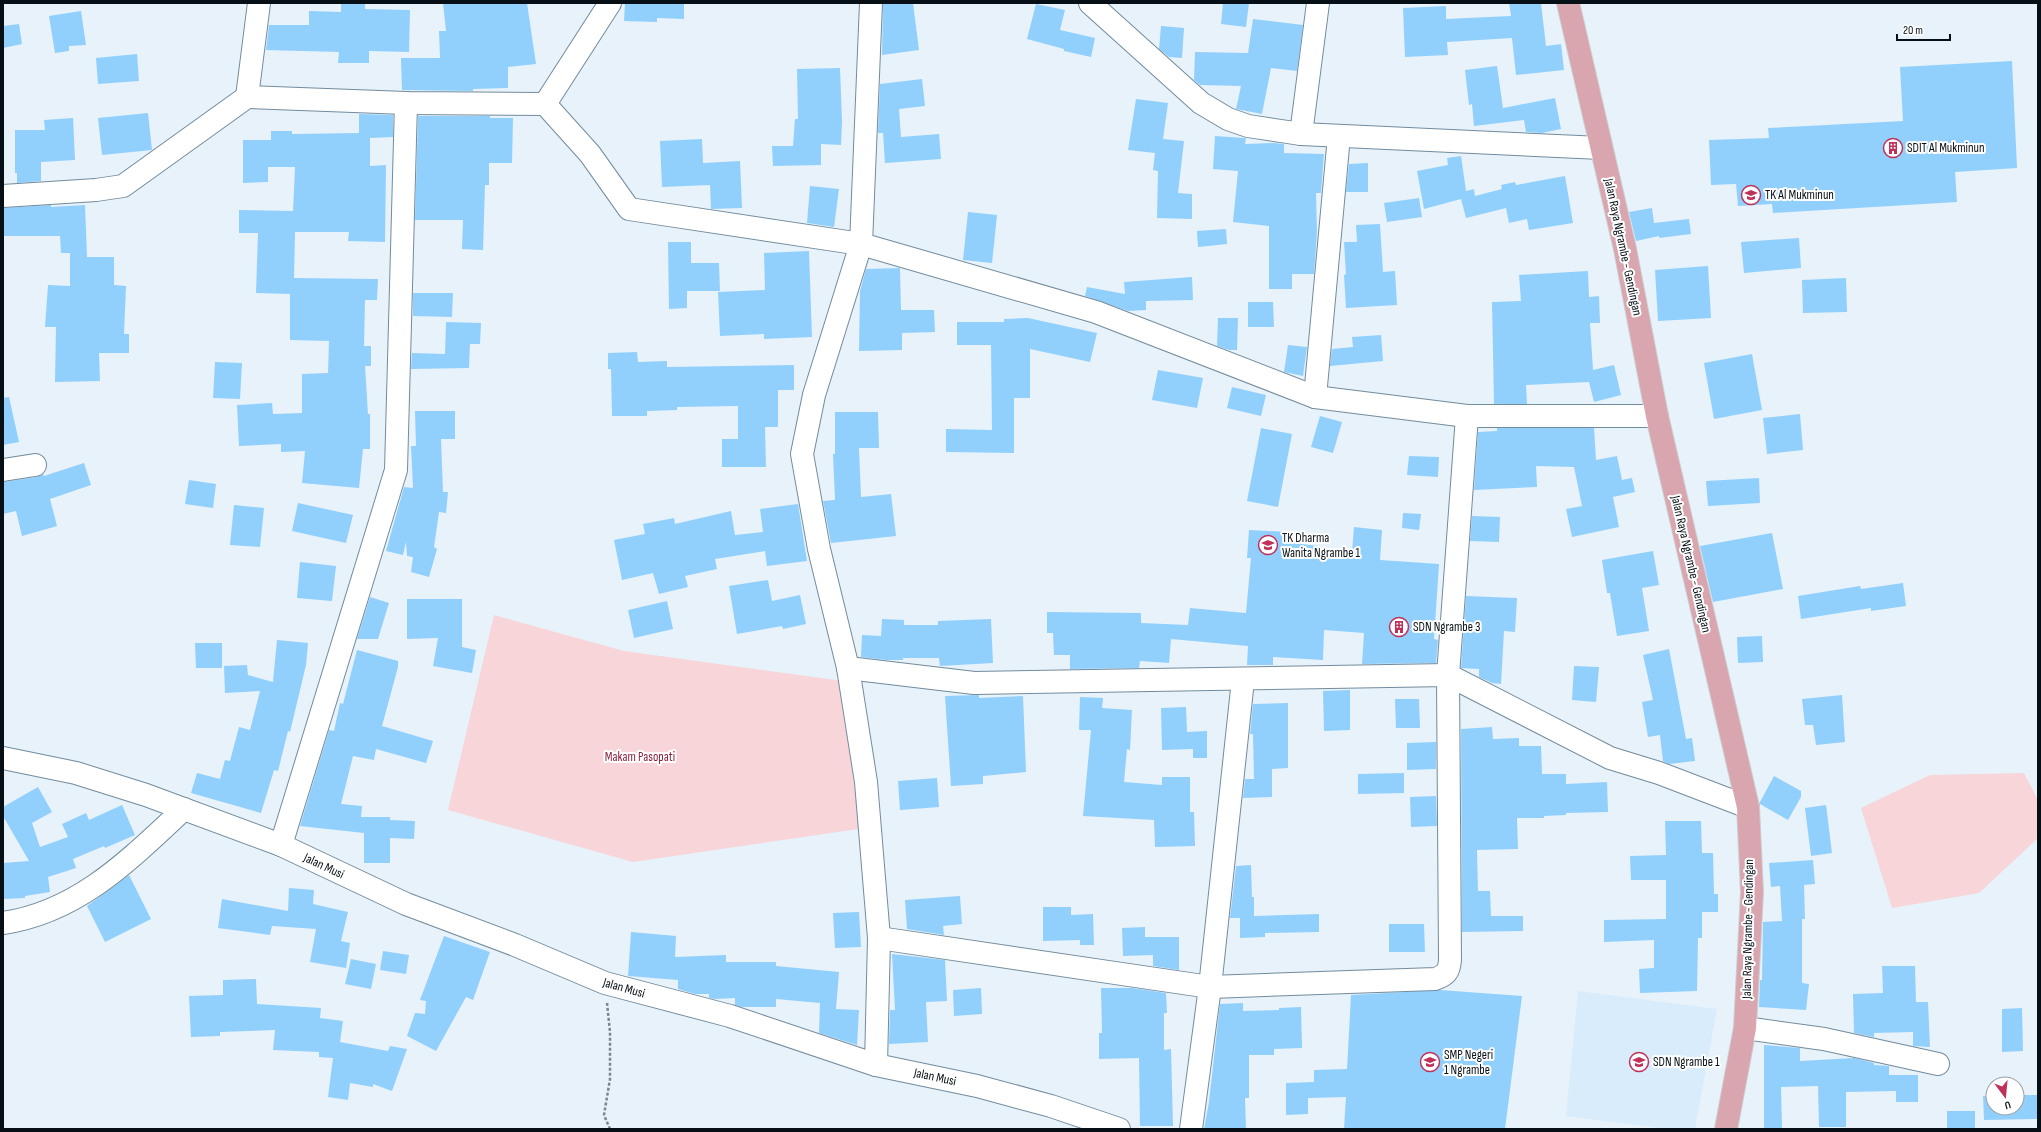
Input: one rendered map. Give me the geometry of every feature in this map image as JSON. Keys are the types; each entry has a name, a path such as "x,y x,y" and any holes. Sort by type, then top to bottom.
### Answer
{"main road":[{"name":"Jalan Raya Ngrambe - Gendingan","path":"1568,3 1625,249 1657,416 1748,807 1752,892 1745,1028 1726,1129"}],"street":[{"path":"247,97 259,3"},
{"path":"545,104 610,3"},
{"path":"871,3 861,244 814,395 802,454 820,548 848,668 866,782 879,938 876,1065"},
{"path":"1090,3 1201,103 1228,119 1248,126 1301,134 1601,148"},
{"path":"1301,134 1318,3"},
{"path":"3,196 96,190 123,186 247,97 406,103 545,104 590,154 628,209 861,244 1096,312 1314,397 1467,416 1657,416"},
{"path":"281,845 396,470 406,103"},
{"path":"1314,397 1339,136"},
{"path":"879,938 1210,987 1435,979 1445,976 1449,968 1450,960 1448,675 1467,416"},
{"path":"3,470 35,465"},
{"path":"848,668 974,683 1243,680 1448,675 1610,758 1659,773 1748,807"},
{"path":"1191,1129 1210,987 1243,680"},
{"name":"Jalan Musi","path":"3,758 76,773 146,795 281,845 406,904 515,945 605,983 730,1016 876,1065 977,1086 1051,1106 1120,1129"},
{"path":"3,923 39,915 64,904 118,870 184,809"},
{"path":"1745,1028 1824,1040 1938,1064"}],"path":[{"path":"605,983 610,1032 610,1071 604,1115 610,1129"}],"shaded area":[{"name":"SDN Ngrambe 1","path":"1578,991 1717,1009 1695,1129 1668,1129 1566,1116"}],"green space":[{"name":"Makam Pasopati","path":"494,615 624,651 843,681 865,828 633,862 448,810"},
{"path":"2024,773 2038,800 2038,838 1979,893 1892,908 1861,808 1930,775"}],"building":[{"path":"341,3 365,3 365,9 410,10 409,52 369,51 369,63 338,63 339,52 266,50 269,25 309,25 309,11 341,12"},
{"path":"443,3 527,3 536,64 508,67 508,88 473,89 473,91 402,90 401,58 440,58 439,31 446,31"},
{"path":"625,3 684,3 684,19 657,18 657,22 624,21"},
{"path":"883,3 913,3 919,50 882,55"},
{"path":"1223,3 1249,3 1246,27 1221,24"},
{"path":"1509,3 1541,3 1546,46 1561,44 1564,70 1516,75 1512,38 1447,42 1448,55 1405,57 1403,8 1446,6 1446,19 1511,16"},
{"path":"1036,4 1065,10 1060,30 1095,38 1091,57 1064,51 1064,49 1027,39"},
{"path":"81,11 86,45 69,46 69,51 55,53 49,16"},
{"path":"1253,19 1303,25 1297,71 1271,68 1262,114 1236,109 1241,86 1200,85 1194,80 1195,52 1248,53"},
{"path":"19,24 22,44 3,48 3,26"},
{"path":"1161,26 1184,28 1182,58 1169,57 1159,49"},
{"path":"137,54 139,81 98,84 96,58"},
{"name":"SDIT Al Mukminun","path":"2012,61 2017,168 1955,172 1957,202 1773,213 1772,204 1738,206 1736,184 1711,185 1709,140 1769,138 1768,128 1903,121 1900,67"},
{"path":"1497,66 1503,108 1555,98 1561,129 1542,133 1526,132 1524,120 1474,126 1472,104 1469,105 1465,70"},
{"path":"840,68 842,121 841,145 821,144 821,165 773,166 772,146 793,146 795,119 798,119 797,69"},
{"path":"922,79 925,106 899,109 901,137 939,134 941,159 885,163 883,133 878,133 880,84"},
{"path":"1136,99 1168,103 1163,139 1184,141 1178,193 1192,194 1192,219 1157,218 1158,171 1153,170 1155,153 1128,150"},
{"path":"148,113 152,150 102,155 98,118"},
{"path":"359,114 393,115 393,137 370,138 370,166 386,165 385,242 348,241 349,232 295,232 294,278 378,279 377,300 365,300 364,346 371,346 371,366 365,366 368,414 370,414 370,449 363,449 359,488 302,483 305,451 281,452 281,444 239,446 237,405 272,403 273,414 302,413 302,374 328,373 329,341 290,340 290,294 256,293 258,233 239,233 239,210 293,211 295,167 268,167 268,182 243,183 243,140 271,140 271,131 292,131 292,134 359,133"},
{"path":"418,116 490,116 490,118 513,118 512,163 489,163 489,185 485,185 483,250 462,249 463,220 415,220"},
{"path":"73,118 75,160 41,162 41,181 17,183 17,173 15,173 15,130 45,130 44,120"},
{"path":"1215,136 1246,138 1245,144 1284,144 1284,153 1324,154 1321,193 1316,193 1317,233 1314,274 1292,274 1292,289 1269,289 1269,226 1233,222 1238,171 1213,169"},
{"path":"702,139 703,163 740,161 742,208 711,209 710,185 662,187 660,141"},
{"path":"1461,156 1466,191 1474,189 1475,196 1502,189 1501,185 1515,182 1516,185 1565,176 1573,223 1529,230 1527,219 1509,223 1506,208 1466,218 1461,199 1424,209 1417,171 1448,165 1447,158"},
{"path":"1368,163 1368,192 1346,192 1349,164"},
{"path":"810,186 839,189 834,227 807,223"},
{"path":"1419,198 1422,217 1387,222 1384,203"},
{"path":"51,205 51,207 85,205 87,257 114,257 114,285 126,286 124,334 129,334 129,353 99,353 100,381 55,382 56,327 45,327 48,285 70,286 70,253 61,253 60,236 3,236 3,208"},
{"path":"1652,208 1654,223 1689,219 1691,234 1659,238 1659,236 1636,241 1629,212"},
{"path":"968,212 997,215 992,263 963,260"},
{"path":"1380,224 1383,272 1395,271 1397,305 1346,308 1344,242 1357,242 1356,225"},
{"path":"1226,229 1227,244 1198,247 1197,231"},
{"path":"1799,238 1801,268 1744,273 1741,242"},
{"path":"668,242 691,242 691,263 719,263 720,291 687,291 687,308 669,309"},
{"path":"809,251 812,337 764,339 764,334 720,336 718,292 765,290 764,253"},
{"path":"1708,266 1711,318 1658,321 1655,270"},
{"path":"900,268 901,310 934,310 935,332 902,333 902,350 859,351 860,291 866,269"},
{"path":"1588,271 1589,297 1599,296 1600,323 1590,323 1593,370 1614,365 1621,395 1594,402 1589,382 1526,385 1527,404 1494,404 1492,302 1521,301 1519,275"},
{"path":"1192,277 1193,300 1146,301 1146,310 1128,311 1085,296 1087,287 1125,294 1124,282"},
{"path":"1846,278 1847,312 1803,313 1802,280"},
{"path":"413,293 453,293 452,317 413,316"},
{"path":"1248,302 1273,302 1274,327 1248,327"},
{"path":"1028,318 1097,333 1090,362 1030,349 1030,398 1014,398 1014,453 946,452 946,429 992,430 991,345 957,345 957,322 1004,322 1004,319"},
{"path":"1218,318 1238,318 1237,350 1229,350 1217,346"},
{"path":"446,322 481,323 480,344 470,344 469,368 411,369 412,353 445,354"},
{"path":"1381,335 1383,361 1330,366 1332,349 1353,347 1352,337"},
{"path":"1288,345 1307,347 1303,376 1284,372"},
{"path":"637,352 638,362 667,361 667,367 794,365 794,390 778,390 778,427 765,427 766,467 722,467 722,439 738,439 738,406 677,407 677,410 647,411 647,416 612,416 611,369 608,369 608,353"},
{"path":"1752,354 1762,410 1714,419 1704,363"},
{"path":"215,362 242,363 240,399 213,398"},
{"path":"1158,370 1203,378 1197,408 1152,400"},
{"path":"1232,387 1266,395 1261,416 1227,408"},
{"path":"9,397 19,442 3,445 3,398"},
{"path":"415,411 455,411 455,439 441,439 443,492 448,492 446,513 439,512 434,547 437,549 429,577 411,572 413,557 407,556 406,542 403,555 386,551 404,487 413,488 411,446 416,446"},
{"path":"835,412 878,412 879,448 859,448 861,497 891,494 896,536 831,543 823,501 835,500 833,454 835,454"},
{"path":"1800,414 1803,450 1767,454 1763,418"},
{"path":"1320,416 1342,422 1333,453 1311,447"},
{"path":"1261,428 1292,434 1278,507 1247,501"},
{"path":"1497,428 1594,428 1596,460 1617,456 1622,480 1632,478 1635,492 1613,497 1619,527 1572,537 1566,509 1582,506 1574,467 1536,466 1537,487 1474,490 1478,432 1497,431"},
{"path":"1409,456 1439,457 1438,477 1407,475"},
{"path":"84,463 91,485 50,499 57,526 22,536 16,511 3,514 3,482 37,477 43,474 44,476"},
{"path":"1759,478 1760,503 1708,506 1706,481"},
{"path":"189,480 216,484 213,508 185,504"},
{"path":"298,503 353,515 346,543 292,531"},
{"path":"798,504 807,561 767,566 765,551 715,559 717,569 685,576 688,587 659,594 653,573 622,580 614,540 645,534 643,524 674,518 675,524 731,511 735,535 763,532 760,509"},
{"path":"234,505 264,508 260,547 230,545"},
{"path":"1403,513 1421,514 1419,530 1402,528"},
{"path":"1472,516 1500,517 1499,542 1470,541"},
{"path":"1354,527 1382,530 1380,560 1439,564 1434,639 1438,640 1436,663 1362,664 1364,633 1324,630 1323,660 1273,657 1273,665 1247,665 1248,646 1171,639 1169,663 1140,661 1139,668 1070,669 1070,655 1054,655 1053,633 1047,633 1047,612 1141,613 1141,623 1188,625 1190,608 1246,613 1251,558 1247,558 1249,530 1288,532 1287,542 1317,546 1317,549 1352,552"},
{"path":"1772,533 1783,589 1713,602 1700,546"},
{"path":"1653,551 1659,585 1642,588 1649,631 1617,636 1610,593 1607,593 1602,560"},
{"path":"300,562 336,566 332,601 297,598"},
{"path":"768,580 772,601 800,595 806,624 783,629 782,626 737,634 729,586"},
{"path":"1903,583 1906,606 1871,611 1871,608 1801,619 1798,596 1860,586 1861,589"},
{"path":"1466,596 1517,598 1515,632 1504,631 1501,684 1492,683 1479,677 1479,669 1461,668"},
{"path":"370,597 389,603 378,639 357,639"},
{"path":"407,599 462,599 462,647 476,650 472,673 433,666 438,638 407,639"},
{"path":"667,601 673,629 634,638 628,610"},
{"path":"882,619 904,620 904,625 938,625 938,621 991,619 993,663 940,666 939,658 903,658 903,660 886,660 861,657 862,635 881,636"},
{"path":"1762,636 1763,662 1738,663 1737,637"},
{"path":"277,640 308,643 306,665 290,732 288,731 278,771 274,770 261,813 191,793 197,773 220,779 225,760 230,761 239,727 250,730 260,691 225,693 224,666 247,665 248,675 273,682"},
{"path":"195,643 222,643 222,668 196,668"},
{"path":"1669,649 1686,739 1692,738 1695,761 1669,764 1663,761 1660,735 1648,737 1642,702 1653,700 1643,655"},
{"path":"357,650 398,661 398,667 382,726 433,741 426,763 376,749 374,760 353,756 341,804 362,806 361,817 390,817 390,820 415,821 414,839 390,838 390,863 364,863 364,833 300,826 329,730 334,731 340,703 343,704"},
{"path":"1574,666 1599,667 1596,702 1572,700"},
{"path":"1350,690 1350,730 1324,731 1323,691"},
{"path":"979,695 979,698 1023,696 1026,772 983,776 983,784 951,786 945,696"},
{"path":"1842,695 1845,742 1816,745 1813,725 1805,725 1802,699"},
{"path":"1080,697 1103,698 1102,708 1132,710 1130,750 1127,749 1124,782 1162,785 1162,777 1190,777 1190,812 1194,812 1195,846 1155,847 1154,820 1083,816 1091,730 1079,730"},
{"path":"1395,699 1419,699 1420,728 1396,728"},
{"path":"1288,703 1288,768 1272,769 1272,797 1243,798 1245,779 1254,779 1253,734 1250,734 1253,704"},
{"path":"1186,707 1187,732 1207,731 1207,758 1193,758 1193,749 1162,750 1161,708"},
{"path":"1492,727 1493,739 1519,738 1519,746 1541,746 1542,774 1566,774 1566,784 1607,782 1608,812 1566,813 1566,815 1544,816 1544,818 1517,818 1518,849 1477,850 1478,891 1490,891 1491,916 1523,916 1523,931 1462,932 1461,729"},
{"path":"1436,742 1436,769 1407,770 1407,743"},
{"path":"1404,773 1404,793 1358,794 1358,774"},
{"path":"1774,776 1801,791 1801,797 1788,820 1760,804"},
{"path":"937,778 939,807 900,810 898,781"},
{"path":"38,787 52,812 32,823 40,847 68,837 62,824 86,813 89,820 122,805 135,835 105,848 104,846 73,859 76,868 48,877 50,892 25,896 25,898 3,899 3,863 29,861 3,816 3,807"},
{"path":"1436,796 1437,826 1411,827 1410,797"},
{"path":"1826,805 1832,853 1811,856 1805,808"},
{"path":"1665,821 1701,821 1702,853 1713,853 1714,894 1718,894 1718,912 1702,912 1702,938 1698,938 1697,991 1640,993 1639,969 1654,968 1654,940 1604,942 1604,920 1666,919 1666,880 1631,880 1630,856 1666,855"},
{"path":"1813,860 1815,884 1804,885 1805,919 1802,919 1802,983 1809,984 1806,1010 1759,1007 1760,980 1762,980 1763,922 1782,921 1780,886 1771,887 1769,863"},
{"path":"1251,865 1254,916 1319,914 1319,932 1265,933 1265,937 1240,938 1240,918 1230,918 1236,866"},
{"path":"129,875 151,919 105,942 87,906"},
{"path":"289,888 314,890 313,904 348,912 341,941 350,943 346,968 310,962 316,929 272,926 270,935 218,928 222,899 288,911"},
{"path":"960,896 962,924 943,926 944,935 907,929 905,900"},
{"path":"1043,907 1071,907 1071,915 1093,914 1094,945 1080,945 1080,940 1043,941"},
{"path":"859,912 861,947 835,948 833,913"},
{"path":"1389,924 1424,924 1425,952 1389,952"},
{"path":"1145,927 1145,937 1179,937 1179,970 1153,966 1153,955 1123,956 1122,928"},
{"path":"631,932 676,936 675,957 726,955 726,962 776,962 776,966 839,972 836,1009 859,1010 857,1045 819,1033 820,1003 776,999 776,1007 742,1007 735,1005 735,998 715,999 709,998 709,994 695,994 678,989 678,980 628,976"},
{"path":"444,936 490,952 473,1000 466,997 436,1051 407,1036 415,1013 425,1014 426,1001 420,1000"},
{"path":"383,951 409,955 406,974 380,970"},
{"path":"892,954 945,960 947,1001 926,1002 928,1042 889,1044 890,1010 895,1010"},
{"path":"351,959 376,964 371,989 345,984"},
{"path":"1882,966 1915,966 1916,1002 1928,1002 1930,1047 1913,1046 1913,1032 1874,1033 1874,1037 1854,1033 1853,994 1883,993"},
{"path":"256,979 257,1004 321,1008 320,1018 343,1021 340,1042 388,1051 390,1046 407,1049 392,1091 373,1084 373,1087 350,1083 348,1100 328,1097 333,1058 319,1057 319,1052 273,1050 275,1030 220,1032 220,1036 191,1037 189,996 223,995 223,980"},
{"path":"981,988 982,1014 954,1016 953,990"},
{"path":"1101,988 1132,988 1166,993 1167,1013 1164,1013 1164,1050 1171,1049 1173,1126 1140,1126 1139,1058 1099,1059 1099,1033 1102,1033"},
{"name":"SMP Negeri 1 Ngrambe","path":"1440,990 1522,996 1505,1129 1344,1129 1346,1097 1308,1098 1308,1114 1286,1115 1286,1083 1314,1082 1314,1070 1347,1069 1351,995"},
{"path":"1243,1003 1243,1011 1279,1010 1279,1008 1301,1007 1302,1048 1274,1049 1274,1055 1249,1055 1249,1098 1245,1098 1246,1129 1204,1129 1209,1102 1220,1004"},
{"path":"2022,1008 2023,1051 2002,1052 2002,1009"},
{"path":"1764,1045 1800,1048 1800,1061 1854,1058 1874,1063 1874,1065 1889,1066 1889,1075 1918,1075 1918,1102 1896,1102 1896,1091 1846,1092 1846,1127 1819,1127 1818,1086 1781,1087 1782,1129 1764,1129"},
{"path":"2025,1095 2038,1095 2038,1119 1984,1120 1983,1096 1985,1096 1985,1116 2025,1116"},
{"path":"1947,1111 1975,1111 1975,1129 1947,1129"}],"place":[{"name":"SDIT Al Mukminun","path":"1893,148"},
{"name":"TK Al Mukminun","path":"1751,195"},
{"name":"TK Dharma Wanita Ngrambe 1","path":"1268,545"},
{"name":"SDN Ngrambe 3","path":"1399,627"},
{"name":"SMP Negeri 1 Ngrambe","path":"1430,1062"},
{"name":"SDN Ngrambe 1","path":"1639,1062"}]}
